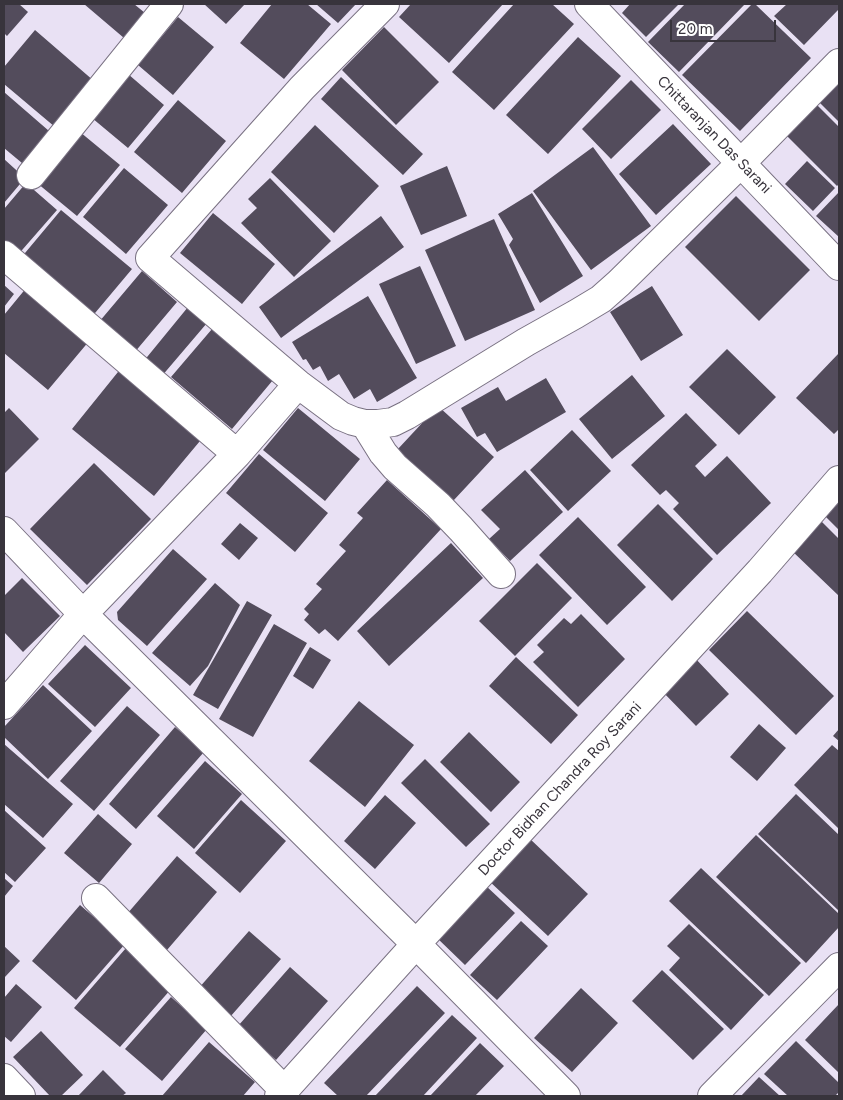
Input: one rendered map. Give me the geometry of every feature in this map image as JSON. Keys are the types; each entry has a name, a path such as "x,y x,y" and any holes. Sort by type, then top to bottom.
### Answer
{"street":[{"path":"31,175 169,4"},
{"path":"385,4 302,88 150,258 298,384 341,416 365,424 393,422 407,415 526,342 601,299 742,163 839,63"},
{"name":"Chittaranjan Das Sarani","path":"589,4 839,266"},
{"path":"4,255 237,454"},
{"path":"4,705 83,614 237,454 298,384"},
{"path":"365,424 395,467 438,505 501,574"},
{"name":"Doctor Bidhan Chandra Roy Sarani","path":"281,1093 760,571 839,480"},
{"path":"4,531 83,614 416,944 566,1096"},
{"path":"96,898 281,1093"},
{"path":"712,1096 839,967"},
{"path":"4,1078 21,1096"}],"building":[{"path":"4,4 19,4 28,12 7,36 4,33"},
{"path":"84,4 134,4 145,13 124,38"},
{"path":"204,4 245,4 226,24"},
{"path":"272,4 307,4 331,24 284,79 240,43"},
{"path":"316,4 356,4 338,23"},
{"path":"411,4 503,4 449,63 399,17"},
{"path":"514,4 552,4 574,24 494,110 452,72"},
{"path":"630,4 679,4 646,37 622,13"},
{"path":"685,4 745,4 679,72 648,42"},
{"path":"752,4 755,4 811,58 740,131 682,75"},
{"path":"787,4 839,4 839,9 804,45 774,16"},
{"path":"178,17 214,47 173,95 138,65"},
{"path":"384,27 439,82 396,125 342,70"},
{"path":"35,30 94,81 55,127 4,84 4,67"},
{"path":"578,37 621,76 548,154 506,115"},
{"path":"128,74 164,105 128,148 92,118"},
{"path":"341,77 423,154 403,175 321,99"},
{"path":"631,80 661,110 611,159 582,129"},
{"path":"839,82 839,122 819,102"},
{"path":"4,92 49,131 22,163 4,148"},
{"path":"178,100 226,141 182,193 134,152"},
{"path":"817,105 839,127 839,184 837,186 787,136"},
{"path":"673,124 711,164 656,215 619,174"},
{"path":"315,125 379,186 334,233 271,172"},
{"path":"80,132 120,165 77,216 37,183"},
{"path":"593,147 651,226 591,270 533,191"},
{"path":"4,159 25,178 4,203"},
{"path":"807,161 835,188 813,211 785,184"},
{"path":"447,166 467,216 421,235 400,186"},
{"path":"124,168 168,205 126,254 83,217"},
{"path":"270,178 331,241 294,277 241,223 257,208 248,199"},
{"path":"26,183 57,210 16,257 4,246 4,209"},
{"path":"839,192 839,237 816,216"},
{"path":"532,193 583,276 540,303 509,245 513,239 498,214"},
{"path":"736,196 810,270 759,321 685,247"},
{"path":"61,210 132,269 90,319 20,259"},
{"path":"213,213 275,264 242,304 180,253"},
{"path":"381,216 404,247 281,338 259,307"},
{"path":"494,219 535,310 465,341 425,250"},
{"path":"420,266 456,346 416,364 379,284"},
{"path":"142,271 177,302 134,353 99,322"},
{"path":"4,285 14,294 4,307"},
{"path":"652,286 683,335 641,361 610,312"},
{"path":"27,287 90,340 48,390 4,353 4,315"},
{"path":"368,296 417,378 377,402 370,389 354,399 339,374 328,381 320,366 313,370 306,359 303,360 292,342"},
{"path":"188,307 207,323 161,377 143,362"},
{"path":"212,329 273,380 232,429 171,377"},
{"path":"727,349 776,397 739,435 689,387"},
{"path":"839,353 839,429 834,434 796,398"},
{"path":"122,367 205,435 154,496 72,429"},
{"path":"632,375 665,416 612,459 579,419"},
{"path":"546,378 566,412 497,452 485,433 477,437 461,408 498,387 506,401"},
{"path":"438,406 494,457 453,501 397,450"},
{"path":"9,408 39,439 4,474 4,413"},
{"path":"298,408 360,459 325,501 263,450"},
{"path":"686,413 717,445 695,466 705,477 727,456 771,503 717,555 673,509 679,503 666,490 660,495 631,465"},
{"path":"572,430 611,471 568,511 530,470"},
{"path":"259,454 328,513 295,552 226,493"},
{"path":"94,463 151,519 87,585 30,529"},
{"path":"525,470 563,512 510,561 489,539 500,529 481,510"},
{"path":"387,480 441,529 338,641 325,629 319,634 304,620 309,614 304,609 322,589 316,584 346,551 339,545 363,518 357,513"},
{"path":"839,501 839,530 825,516"},
{"path":"658,504 713,559 672,601 617,545"},
{"path":"578,517 646,587 607,625 539,555"},
{"path":"820,520 839,539 839,596 791,550"},
{"path":"240,523 258,538 239,560 221,544"},
{"path":"451,543 483,578 389,666 357,631"},
{"path":"173,549 207,579 147,646 118,620 117,612"},
{"path":"537,563 572,598 515,656 479,621"},
{"path":"22,578 60,616 23,652 4,632 4,596"},
{"path":"215,583 240,605 208,666 190,686 152,653"},
{"path":"247,601 272,615 218,709 193,695"},
{"path":"747,611 834,696 796,735 709,650"},
{"path":"581,614 625,659 578,707 533,662 544,652 537,645 564,618 571,624"},
{"path":"274,624 307,643 253,737 219,719"},
{"path":"85,645 131,688 95,727 48,684"},
{"path":"310,647 331,660 313,689 293,676"},
{"path":"516,657 578,715 551,744 489,686"},
{"path":"694,657 729,694 696,726 660,689"},
{"path":"43,685 92,731 48,779 4,737 4,727"},
{"path":"359,701 414,745 365,807 309,761"},
{"path":"127,706 160,735 94,811 60,781"},
{"path":"759,724 786,748 757,781 730,757"},
{"path":"175,727 204,752 136,829 109,804"},
{"path":"839,729 839,741 833,736"},
{"path":"469,732 520,782 491,812 440,762"},
{"path":"4,744 73,804 43,838 4,804"},
{"path":"832,745 839,751 839,829 794,785"},
{"path":"425,759 490,824 466,847 401,783"},
{"path":"205,761 242,794 194,849 157,816"},
{"path":"796,794 839,835 839,911 758,834"},
{"path":"385,795 416,823 375,869 344,841"},
{"path":"241,800 286,841 240,893 195,853"},
{"path":"4,810 46,848 15,882 4,872"},
{"path":"98,814 132,844 99,883 64,853"},
{"path":"756,835 839,914 839,927 806,963 716,877"},
{"path":"528,837 588,894 548,936 488,880"},
{"path":"177,856 217,892 167,950 127,914"},
{"path":"701,868 801,963 769,996 669,901"},
{"path":"4,878 13,886 4,897"},
{"path":"485,885 515,913 465,965 436,937"},
{"path":"80,905 125,944 76,1000 32,961"},
{"path":"521,921 548,946 497,1000 470,975"},
{"path":"689,924 764,995 731,1030 669,970 680,958 667,946"},
{"path":"249,931 281,959 230,1017 198,989"},
{"path":"4,946 20,961 4,978"},
{"path":"126,948 172,988 120,1047 74,1008"},
{"path":"290,967 328,1001 276,1060 238,1026"},
{"path":"662,970 724,1029 693,1060 632,1001"},
{"path":"16,984 42,1007 11,1042 4,1036 4,998"},
{"path":"417,986 445,1013 366,1096 338,1096 324,1083"},
{"path":"581,988 618,1023 572,1072 534,1038"},
{"path":"171,997 207,1029 162,1081 125,1049"},
{"path":"839,1004 839,1073 805,1040"},
{"path":"452,1015 477,1038 423,1096 375,1096"},
{"path":"41,1031 83,1075 61,1096 50,1096 13,1057"},
{"path":"796,1041 839,1083 839,1092 835,1096 788,1096 764,1074"},
{"path":"209,1042 255,1082 243,1096 162,1096"},
{"path":"480,1043 504,1066 475,1096 430,1096"},
{"path":"103,1070 126,1093 122,1096 78,1096"},
{"path":"759,1077 780,1096 741,1096"}]}
